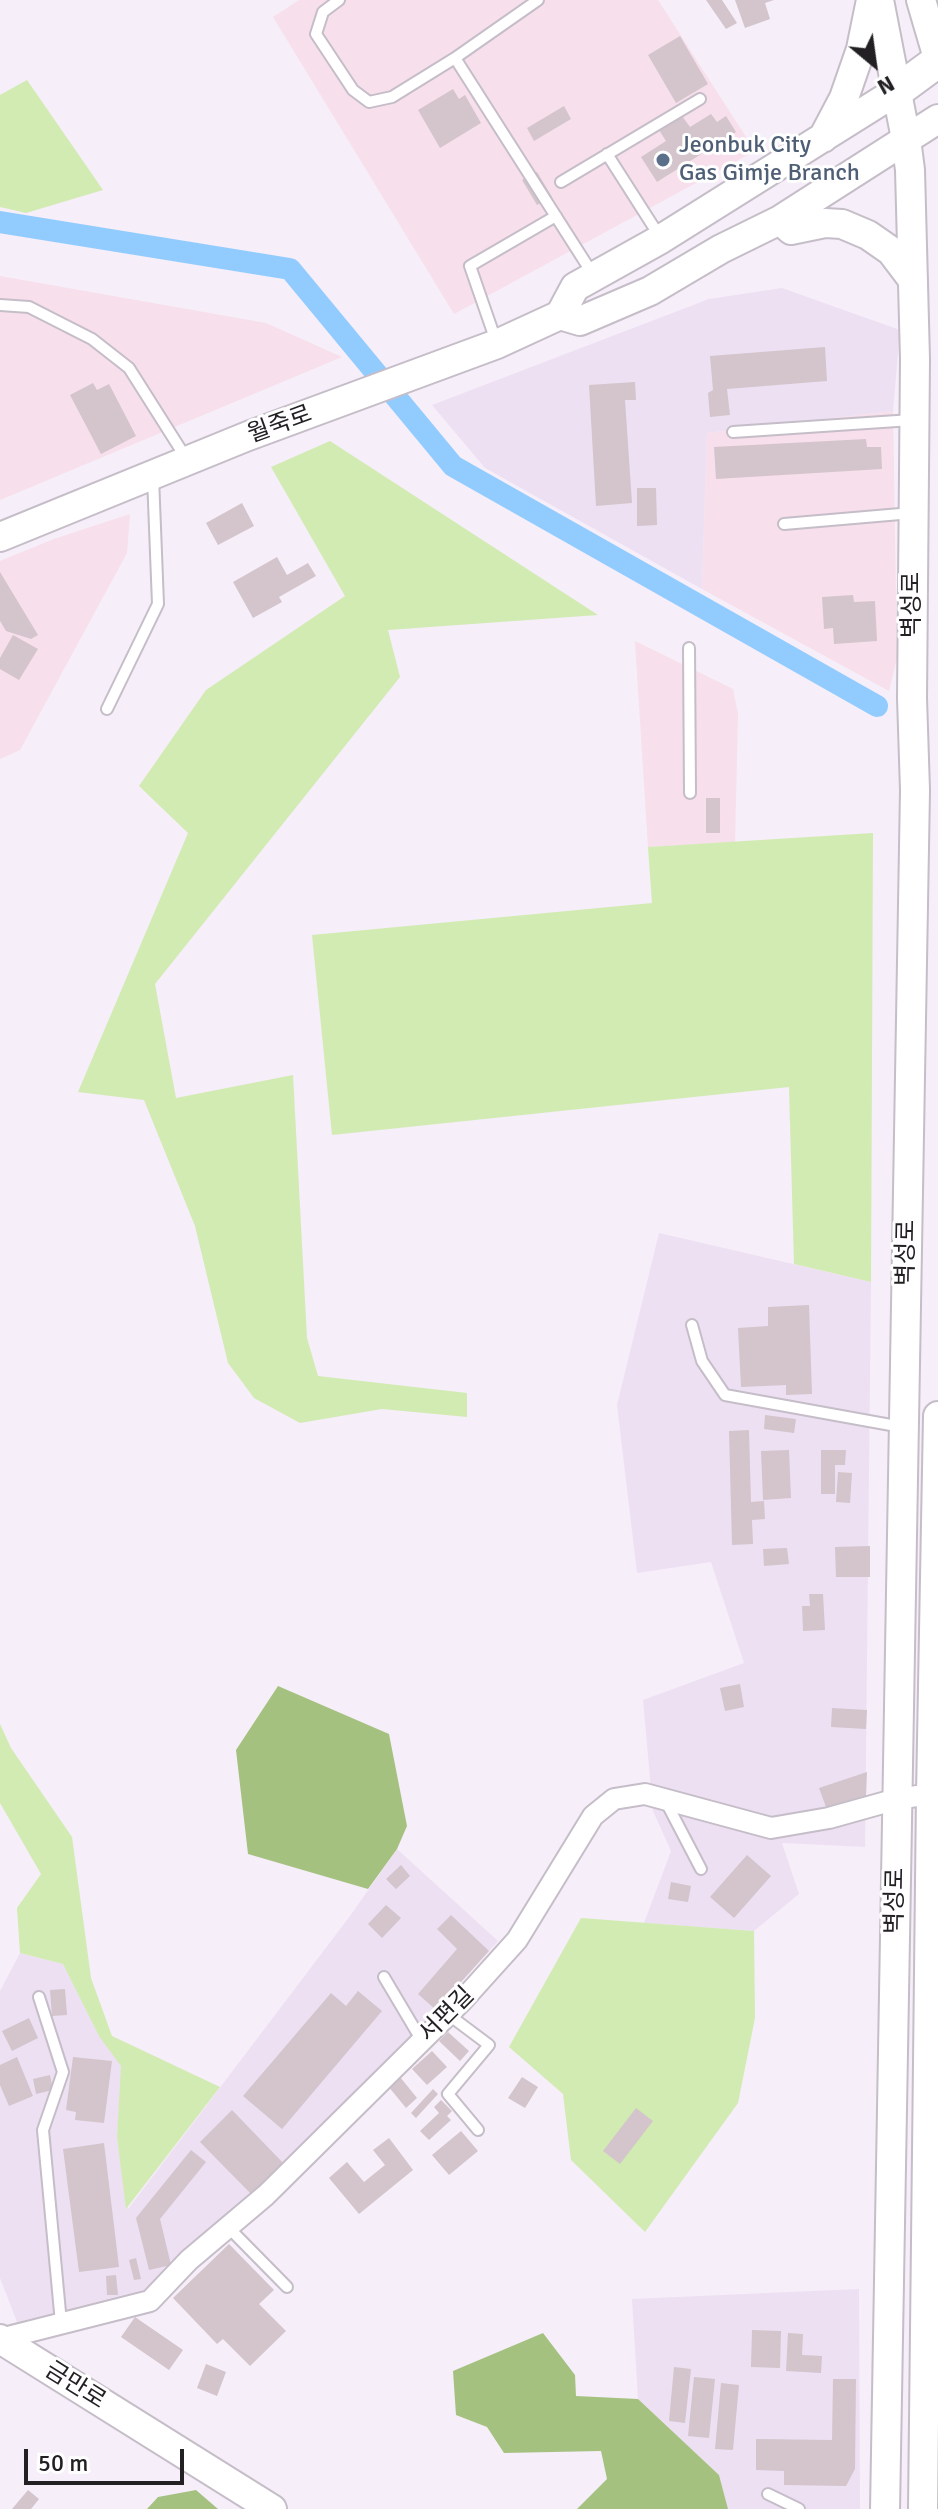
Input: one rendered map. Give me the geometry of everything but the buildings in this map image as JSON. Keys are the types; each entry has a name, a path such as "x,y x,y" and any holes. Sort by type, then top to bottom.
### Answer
{"main road":[{"path":"823,139 844,98 861,49 871,0"},
{"name":"벽성로","path":"879,0 910,170 915,790 885,2509"},
{"path":"560,315 575,287 661,239 823,139 938,60 921,0"},
{"name":"월죽로","path":"0,537 187,460 497,344 560,315 580,321 650,291 721,249 780,220 938,119"},
{"path":"780,220 791,230 825,223 842,224 868,235 891,251 913,280"},
{"name":"벽성로","path":"923,2509 931,2408 938,1416"},
{"name":"금만로","path":"0,2339 272,2509"}],"street":[{"name":"서편길","path":"0,2339 150,2301 189,2260 266,2195 449,2015 517,1940 593,1816 614,1799 645,1794 771,1828 829,1818 897,1799 934,1794"}],"lane":[{"path":"339,0 323,12 316,34 353,90 369,102 392,97 455,58 530,2"},
{"path":"455,58 594,275"},
{"path":"561,182 700,99"},
{"path":"607,154 661,239"},
{"path":"497,344 470,266 556,216"},
{"path":"0,305 29,307 92,339 129,368 187,460"},
{"path":"733,432 914,420"},
{"path":"107,709 158,604 152,475"},
{"path":"784,524 914,513"},
{"path":"689,648 690,793"},
{"path":"692,1325 702,1361 725,1395 904,1427"},
{"path":"665,1798 701,1869"},
{"path":"384,1977 422,2041"},
{"path":"39,1997 63,2072 43,2130 61,2323"},
{"path":"449,2015 489,2045 448,2094 478,2130"},
{"path":"228,2227 287,2287"},
{"path":"768,2494 799,2509"}],"shaded area":[{"path":"299,0 658,0 755,151 454,314 273,17"},
{"path":"0,276 266,323 342,357 0,500"},
{"path":"782,288 900,330 893,411 707,433 702,589 485,468 432,405 709,299"},
{"path":"893,411 897,658 889,691 702,589 707,433"},
{"path":"130,514 127,553 20,750 0,759 0,561"},
{"path":"635,641 733,689 738,714 735,842 648,847"},
{"path":"659,1233 871,1282 865,1847 782,1843 799,1894 754,1931 644,1923 671,1851 653,1811 643,1700 744,1663 711,1562 637,1573 617,1405"},
{"path":"397,1849 498,1941 404,2045 151,2288 17,2322 0,2278 0,1991 20,1953 63,1964 122,2066 117,2137 128,2209 350,1916"},
{"path":"859,2289 860,2509 728,2509 719,2475 638,2399 632,2299"}],"green space":[{"path":"27,80 103,190 26,213 0,207 0,95"},
{"path":"330,441 598,615 388,630 400,677 155,984 176,1098 293,1075 307,1338 318,1376 467,1393 467,1417 382,1409 300,1423 254,1398 228,1363 195,1226 144,1100 78,1092 188,833 139,786 206,690 345,596 271,467"},
{"path":"873,833 871,1282 794,1264 789,1087 332,1135 312,935 652,903 648,847"},
{"path":"278,1686 389,1734 407,1826 397,1849 368,1889 248,1854 236,1750"},
{"path":"0,1724 11,1748 72,1837 91,1978 112,2036 220,2087 126,2209 117,2137 121,2066 99,2036 63,1964 20,1953 17,1908 41,1874 0,1803"},
{"path":"581,1918 754,1931 755,2018 738,2103 645,2232 571,2160 563,2094 509,2047"},
{"path":"543,2333 575,2375 576,2396 638,2399 719,2475 728,2509 577,2509 607,2479 601,2451 504,2453 487,2427 456,2415 453,2371"},
{"path":"196,2490 218,2509 147,2509 158,2497"}],"waterway":[{"path":"0,222 290,269 453,466 877,706"}],"place":[{"name":"Jeonbuk City Gas Gimje Branch","path":"663,160"}]}
